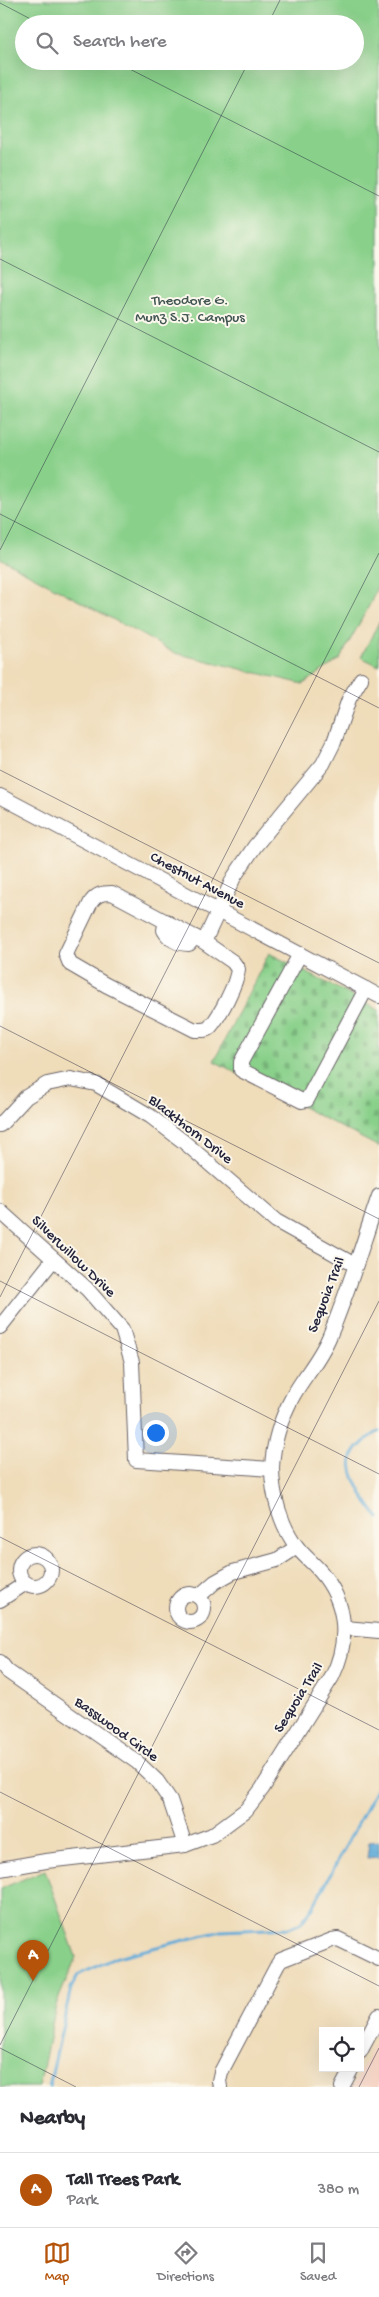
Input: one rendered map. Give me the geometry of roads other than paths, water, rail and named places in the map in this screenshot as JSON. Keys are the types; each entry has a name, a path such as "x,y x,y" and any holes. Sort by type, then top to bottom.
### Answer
{"street":[{"path":"199,939 234,877 255,846 323,764 334,742 349,699 361,679"},
{"name":"Chestnut Avenue","path":"0,796 379,996"},
{"path":"112,892 199,939 232,962 238,969 237,978 211,1026 202,1030 195,1030 106,985 67,961 67,949 91,902 96,896 103,893 112,892"},
{"path":"300,954 241,1062 242,1070 302,1101 307,1100 366,989"},
{"name":"Blackthorn Drive","path":"0,1124 26,1098 47,1084 71,1079 96,1084 164,1127 276,1221 355,1265"},
{"name":"Sequoia Trail","path":"0,1869 46,1861 186,1846 212,1835 246,1810 262,1789 332,1677 339,1662 345,1628 342,1611 334,1592 322,1573 297,1547 280,1515 272,1469 281,1420 330,1336 379,1196"},
{"name":"Silverwillow Drive","path":"0,1211 87,1289 122,1329 132,1362 136,1460 272,1469"},
{"path":"0,1326 53,1260"},
{"path":"199,1596 215,1582 233,1572 277,1560 297,1547"},
{"path":"0,1600 26,1583"},
{"path":"345,1628 379,1631"},
{"name":"Basswood Circle","path":"2,1670 137,1762 157,1781 170,1800 186,1846"},
{"path":"220,2087 221,2072 281,1960 338,1939 379,1959"},
{"path":"364,2044 379,2016"},
{"path":"342,2087 350,2072"}],"water":[{"path":"379,1841 379,1857 367,1858 369,1842"}],"waterway":[{"path":"379,1431 358,1448 351,1462 359,1488 379,1518"},
{"path":"49,2087 71,1988 78,1975 117,1957 221,1931 289,1928 301,1923 313,1907 379,1784"}],"place":[{"name":"Tall Trees Park","path":"33,1981"}],"park label":[{"name":"Theodore G. Munz S.J. Campus","path":"190,310"}]}
